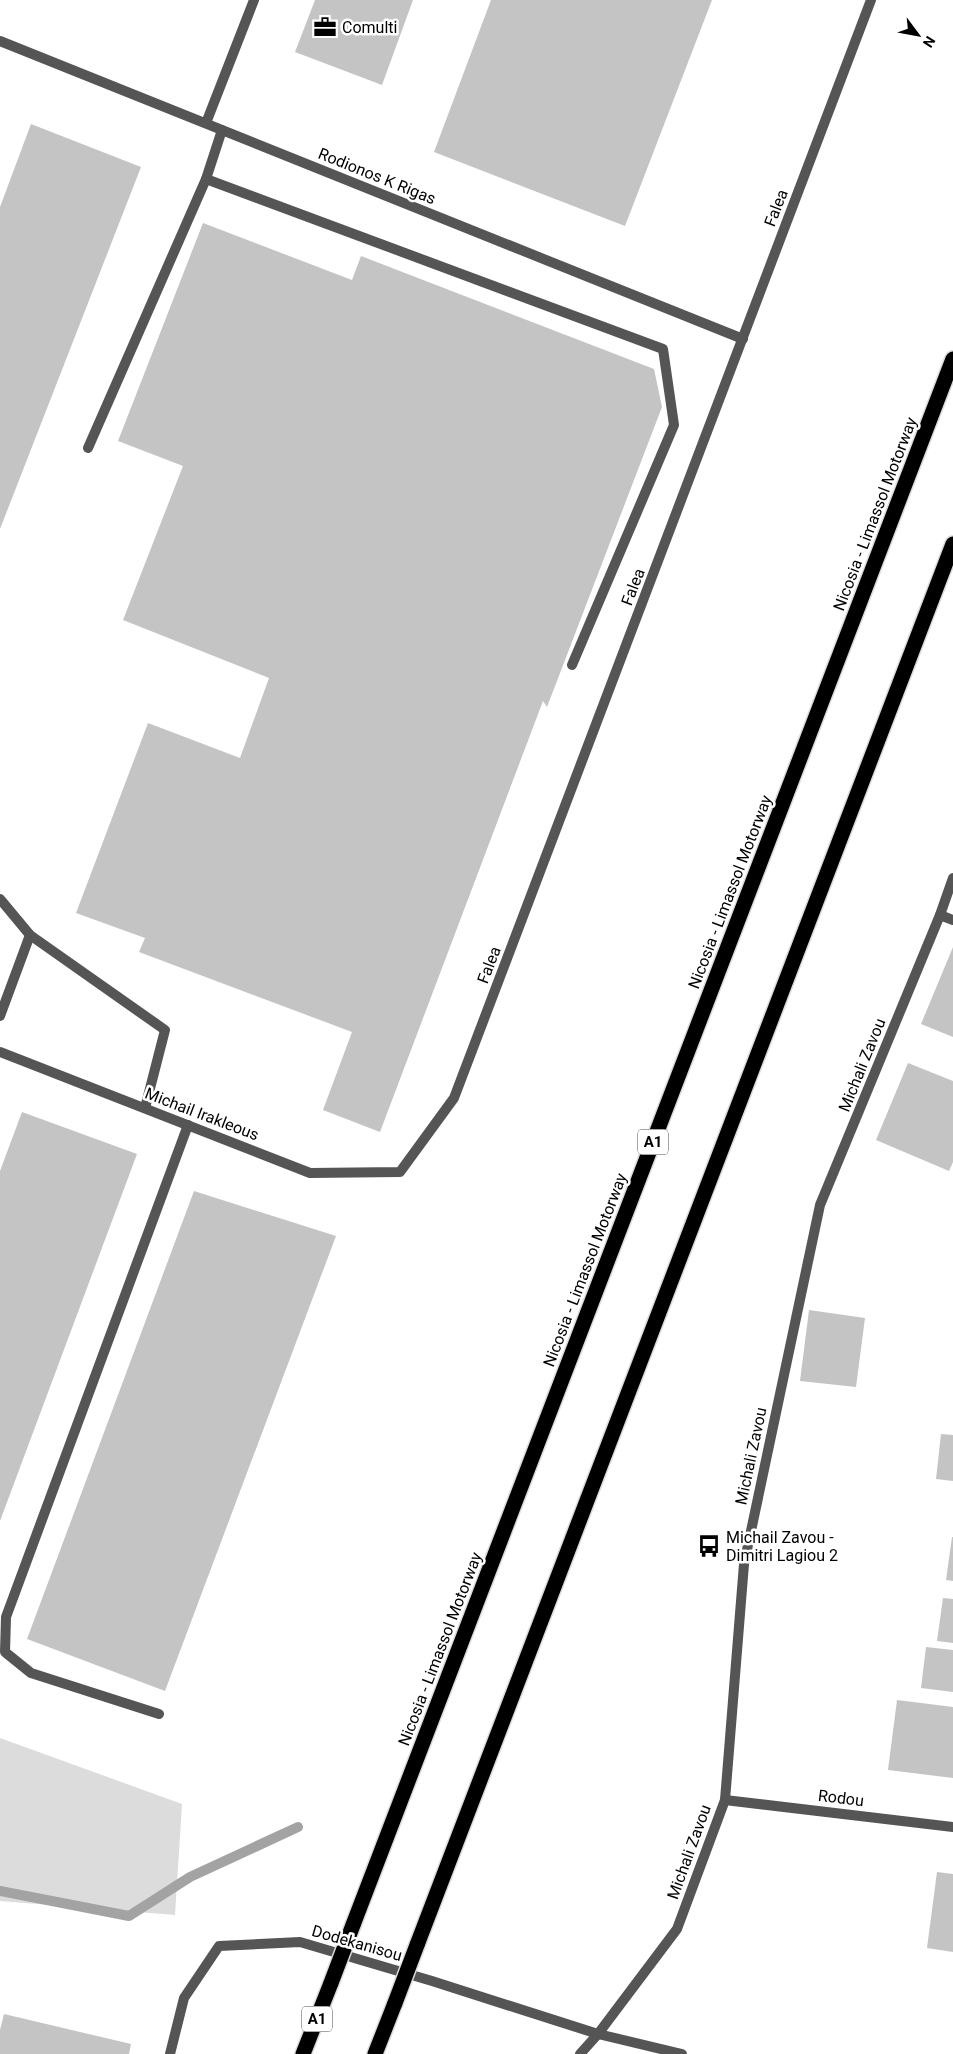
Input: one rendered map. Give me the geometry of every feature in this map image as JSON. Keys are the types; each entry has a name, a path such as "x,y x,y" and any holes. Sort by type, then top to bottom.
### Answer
{"highway":[{"name":"Nicosia - Limassol Motorway","path":"303,2054 953,359"},
{"path":"375,2054 953,544"}],"street":[{"path":"206,124 254,0"},
{"name":"Falea","path":"400,1172 454,1098 871,0"},
{"name":"Rodionos K Rigas","path":"0,41 743,339"},
{"path":"88,448 206,179 222,130"},
{"path":"206,179 663,349 674,425 572,665"},
{"name":"Michali Zavou","path":"580,2054 598,2034 677,1929 725,1800 744,1564 820,1205 940,915 953,878"},
{"path":"0,899 30,935 165,1030 145,1108"},
{"path":"940,915 953,920"},
{"path":"0,1016 30,935"},
{"name":"Michail Irakleous","path":"0,1052 310,1173 400,1172"},
{"path":"160,1714 30,1673 5,1652 6,1617 188,1125"},
{"name":"Rodou","path":"725,1800 953,1827"},
{"name":"Dodekanisou","path":"170,2054 184,1998 219,1946 300,1942 432,1981 598,2034"},
{"path":"598,2034 682,2054"}],"shaded area":[{"path":"0,1738 182,1804 175,1915 0,1901"}],"building":[{"path":"315,0 413,0 382,85 295,52"},
{"path":"491,0 712,0 625,226 434,152"},
{"path":"31,124 141,167 0,529 0,207"},
{"path":"203,223 352,280 361,256 654,369 662,407 547,707 543,701 380,1132 323,1110 352,1032 139,952 145,938 76,913 148,723 240,758 269,678 123,620 183,466 118,441"},
{"path":"953,947 953,1037 921,1024"},
{"path":"908,1063 953,1081 953,1162 949,1171 876,1140"},
{"path":"22,1112 137,1154 0,1521 0,1171"},
{"path":"194,1191 336,1236 165,1691 27,1639"},
{"path":"809,1310 865,1318 856,1387 800,1381"},
{"path":"941,1434 953,1435 953,1481 936,1479"},
{"path":"953,1537 953,1581 946,1580"},
{"path":"943,1598 953,1599 953,1643 937,1641"},
{"path":"926,1647 953,1650 953,1692 921,1688"},
{"path":"897,1700 953,1707 953,1778 888,1770"},
{"path":"937,1872 953,1874 953,1952 927,1948"},
{"path":"4,2014 131,2044 129,2054 0,2054 0,2030"}],"waterway":[{"path":"0,1891 129,1916 190,1877 298,1827"}],"place":[{"name":"Comulti","path":"325,27"},
{"name":"Michail Zavou - Dimitri Lagiou 2","path":"709,1546"}]}
